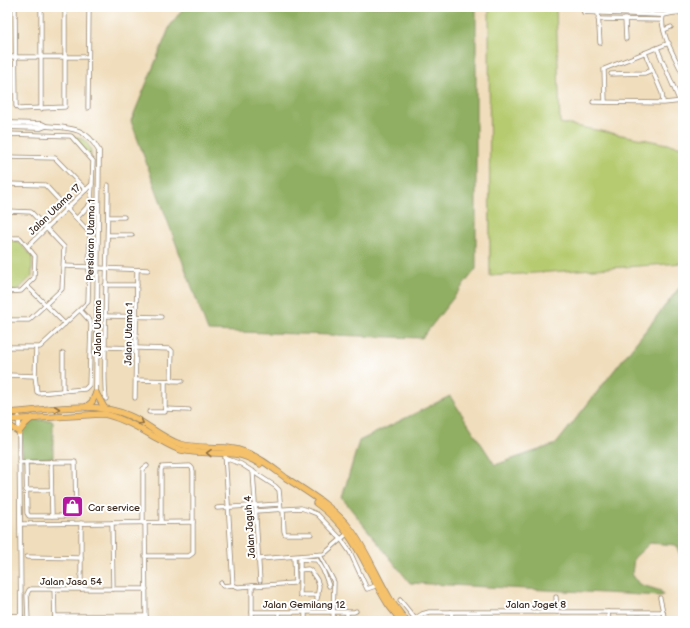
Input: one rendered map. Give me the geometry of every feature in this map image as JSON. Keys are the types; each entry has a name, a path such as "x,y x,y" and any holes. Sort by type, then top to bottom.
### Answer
{"main road":[{"path":"86,407 92,402 96,392"},
{"path":"96,392 105,409"},
{"path":"7,420 19,415 86,407 114,410 129,415 180,444 220,447 247,452 325,504 339,516 361,545 391,600 406,621"},
{"path":"7,414 34,417 103,414 140,428 166,444 180,450 225,456 234,454 248,458 274,473 333,516 351,533 388,604 401,621"},
{"path":"7,424 19,432 26,422 34,417"}],"street":[{"path":"16,7 16,107 19,109 64,108 65,106 64,7"},
{"path":"41,7 41,109"},
{"path":"88,108 89,7"},
{"path":"617,7 617,13"},
{"path":"649,7 652,14"},
{"path":"584,12 652,14 662,17"},
{"path":"598,12 600,43"},
{"path":"598,19 662,17 672,13 683,12"},
{"path":"662,17 664,30 682,72"},
{"path":"625,19 626,39"},
{"path":"664,30 671,27"},
{"path":"605,102 604,69 669,43"},
{"path":"593,102 681,101 657,48"},
{"path":"645,53 662,93 663,102"},
{"path":"7,57 88,57"},
{"path":"611,74 645,73 652,70"},
{"name":"Persiaran Utama 1","path":"7,123 42,124 46,126 78,130 95,142 100,151 96,392"},
{"name":"Persiaran Utama 1","path":"7,127 41,128 46,126"},
{"name":"Jalan Utama 17","path":"7,134 70,136 92,158 93,161 92,184 28,246"},
{"path":"7,157 55,158 86,190"},
{"path":"7,184 45,185 90,234 89,301 40,347 7,347"},
{"path":"76,218 91,203 92,184"},
{"name":"Jalan Utama","path":"106,399 105,268 108,235 108,185"},
{"path":"7,211 31,212 63,244 64,266 62,289 29,320 7,320"},
{"path":"108,217 124,217"},
{"path":"108,235 132,235"},
{"path":"7,238 20,238 28,246 36,259 35,277 27,286 18,292 7,292"},
{"path":"64,266 90,267"},
{"path":"98,268 148,270"},
{"name":"Jalan Utama 1","path":"136,398 137,270"},
{"path":"105,285 137,285"},
{"path":"27,286 64,324"},
{"path":"36,348 35,376 37,392 85,389 88,385 91,325 90,321 80,310"},
{"path":"105,316 160,317"},
{"path":"105,347 171,350 171,381"},
{"path":"63,353 63,391"},
{"path":"7,375 35,376"},
{"path":"136,380 182,381"},
{"path":"165,381 165,411"},
{"path":"149,412 189,410"},
{"path":"19,415 21,621"},
{"path":"234,585 225,456 253,471 278,488 285,534 311,534"},
{"path":"19,462 51,461 74,462 76,464 77,514 74,516 32,517 27,514 26,462"},
{"path":"51,461 52,516"},
{"path":"146,621 143,469 147,466"},
{"path":"145,556 189,556 194,551 192,468 188,466 162,467 162,522"},
{"name":"Jalan Jaguh 4","path":"253,471 260,581"},
{"path":"26,490 51,490"},
{"path":"217,508 280,504"},
{"path":"256,511 301,508 313,512 341,539 350,552 368,589 378,585"},
{"path":"65,516 65,523"},
{"path":"21,524 194,522"},
{"path":"81,523 81,589"},
{"path":"112,523 113,589"},
{"path":"259,559 320,555 327,552 341,539 351,533"},
{"path":"7,541 7,590"},
{"path":"320,555 333,578 331,586 333,621"},
{"path":"221,583 223,586 234,585 238,587 294,583 294,556"},
{"path":"27,557 81,558"},
{"path":"299,570 308,569 312,572 319,586 317,597 300,595 299,570 299,560 304,558 317,560 331,586"},
{"path":"252,586 252,621"},
{"path":"319,586 331,586"},
{"name":"Jalan Jasa 54","path":"28,621 28,591 31,589 146,589"},
{"path":"54,589 55,621"},
{"path":"556,597 556,612"},
{"path":"660,598 665,621"},
{"path":"400,600 414,620"},
{"name":"Jalan Gemilang 12","path":"252,612 356,611"},
{"path":"279,612 279,621"},
{"path":"305,612 305,621"},
{"path":"346,612 347,621"},
{"name":"Jalan Joget 8","path":"414,620 422,614 429,612 663,612"},
{"path":"451,612 453,621"},
{"path":"608,612 609,621"},
{"path":"7,616 21,616"},
{"path":"55,616 146,616"},
{"path":"82,616 83,621"}],"green space":[{"path":"184,7 476,7 476,269 422,338 208,331 131,121 170,26"},
{"path":"489,7 556,7 560,123 683,147 683,263 490,276"},
{"path":"72,136 80,138 86,142 90,148 91,156"},
{"path":"7,241 17,241 32,256 32,276 17,291 7,290"},
{"path":"683,283 683,562 676,545 650,543 634,558 632,574 639,584 661,591 663,595 410,583 342,498 359,441 450,396 495,465 556,444"},
{"path":"34,420 51,420 53,422 53,458 23,459 21,432"}],"place":[{"name":"Car service","path":"72,507"}]}
